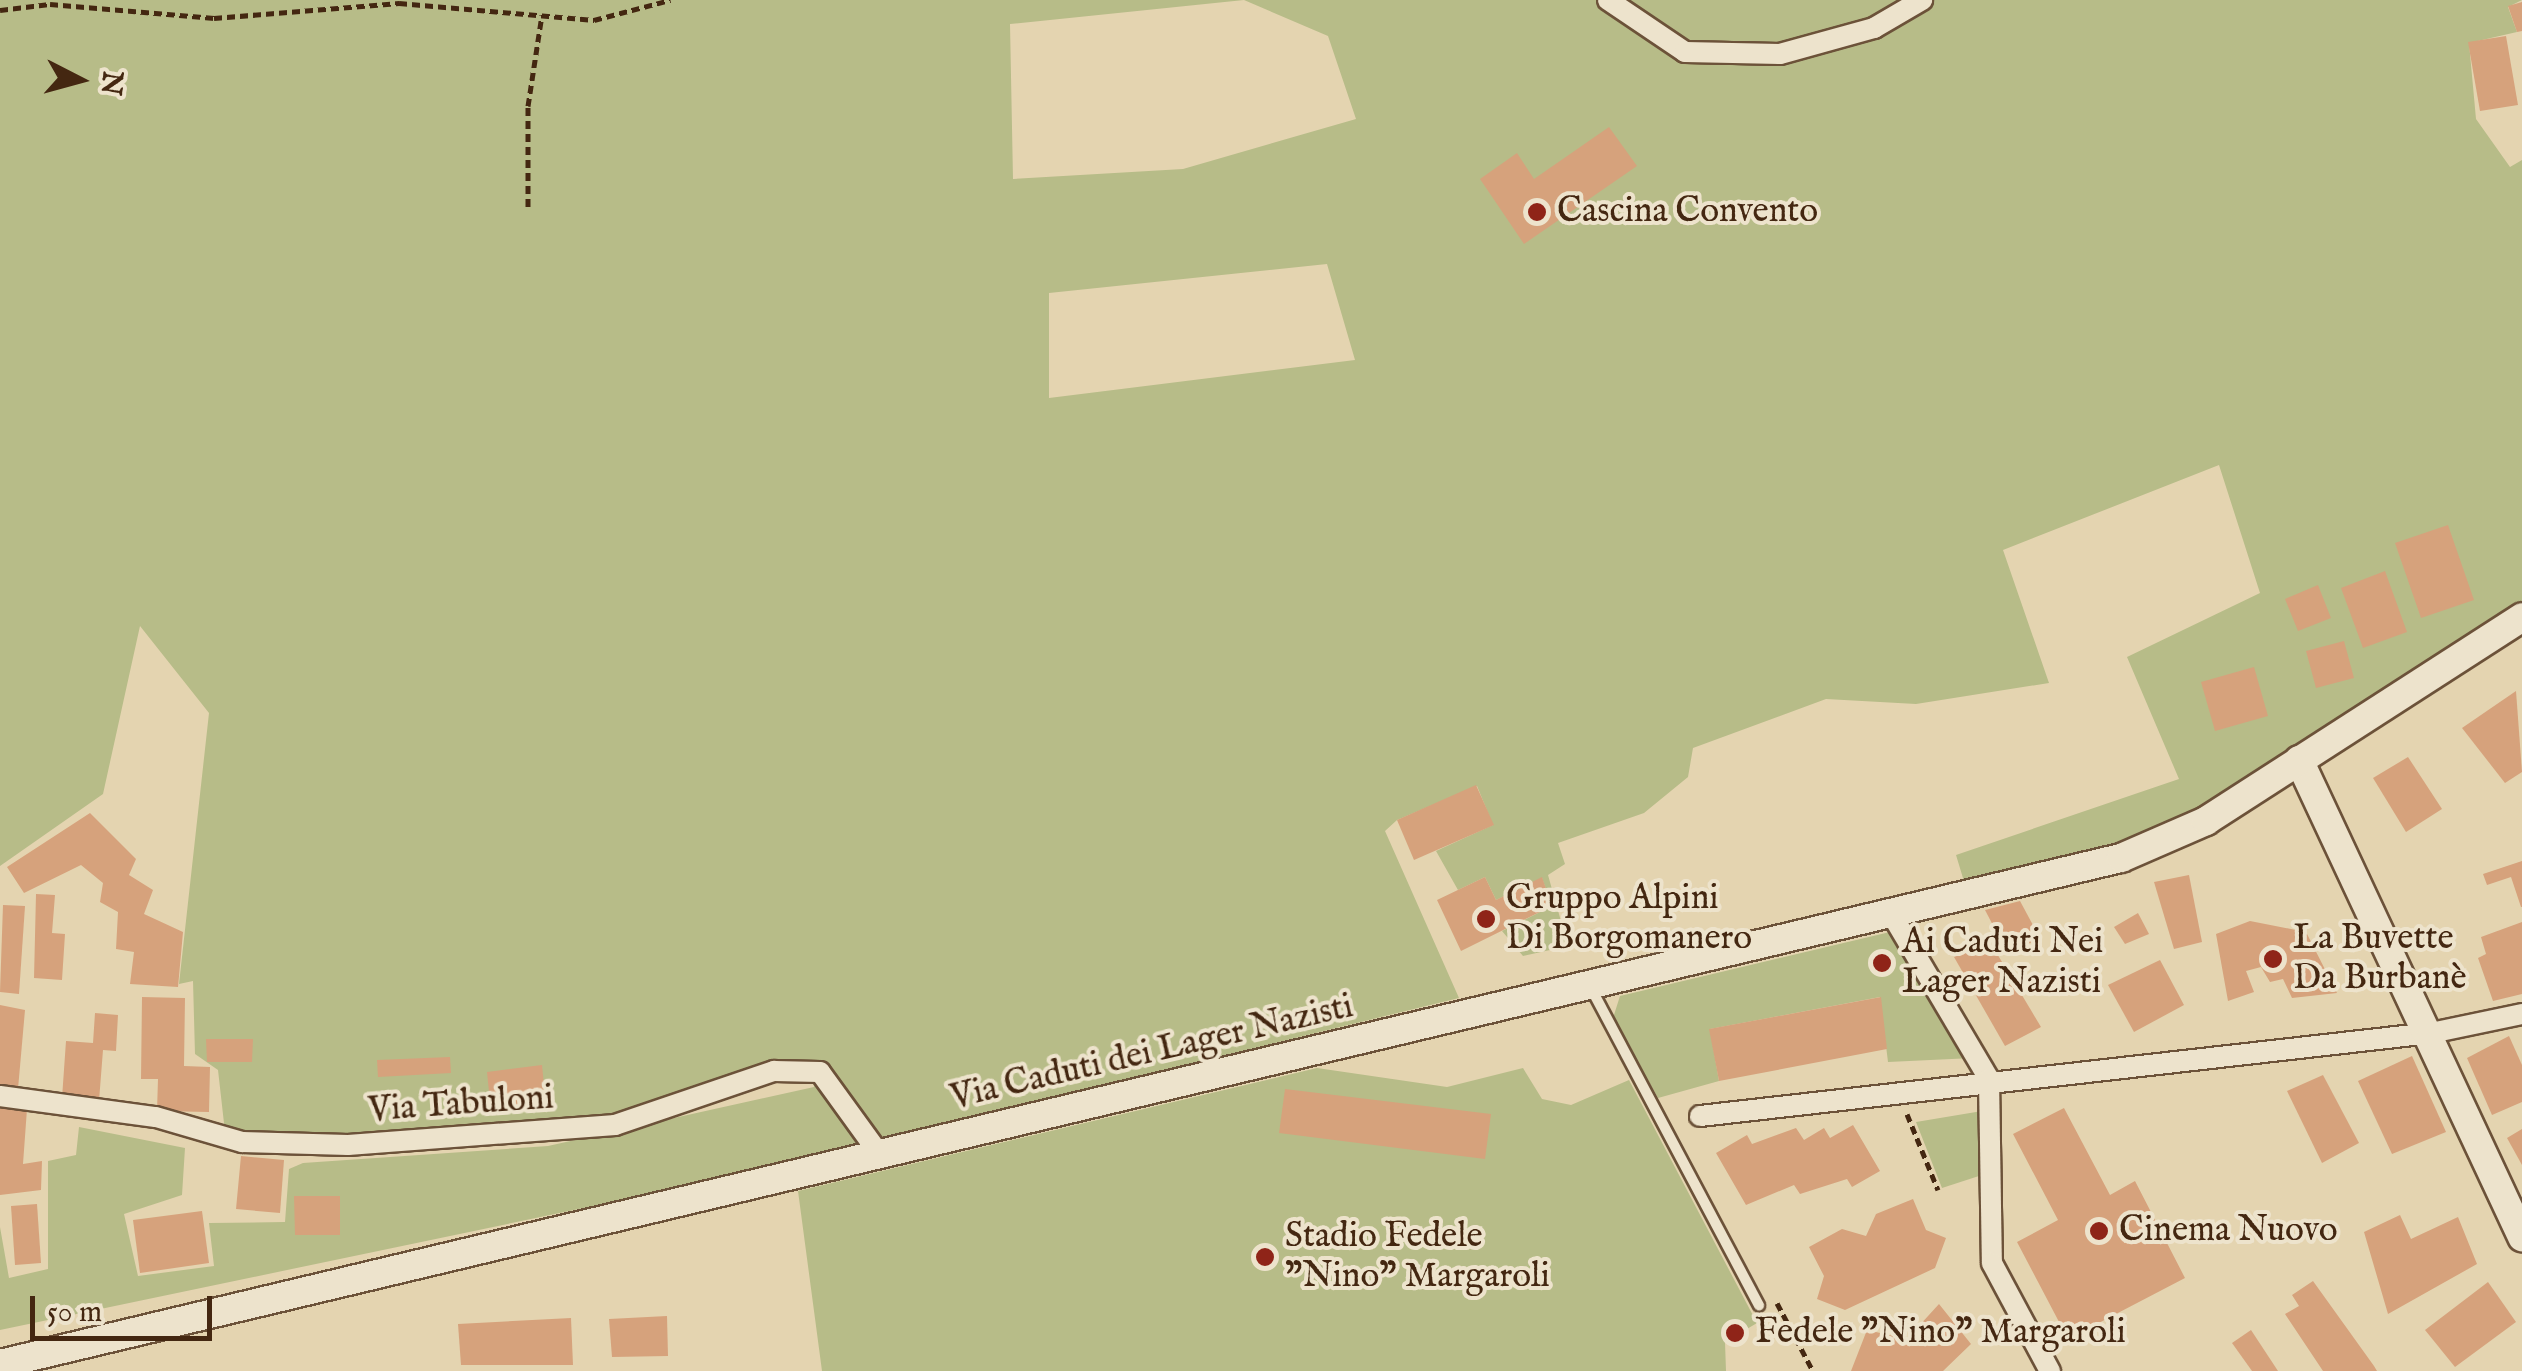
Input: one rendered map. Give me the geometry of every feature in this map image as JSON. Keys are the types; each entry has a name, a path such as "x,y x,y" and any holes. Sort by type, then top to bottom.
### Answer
{"main road":[{"name":"Via Caduti dei Lager Nazisti","path":"0,1364 1592,990 2121,858 2206,822 2522,618"},
{"path":"2299,760 2432,1032 2522,1237"}],"street":[{"path":"1608,0 1685,52 1780,54 1874,28 1922,0"},
{"path":"1892,916 1989,1079 1992,1262 2050,1371"},
{"path":"1700,1116 1989,1079 2432,1032 2522,1014"},
{"name":"Via Tabuloni","path":"0,1096 156,1118 242,1142 348,1145 615,1126 774,1071 820,1072 880,1155"}],"lane":[{"path":"1592,990 1759,1306"}],"path":[{"path":"0,10 50,4 214,18 434,3 594,20 670,0"},
{"path":"528,207 528,106 542,15"},
{"path":"1898,1091 1938,1190"}],"green space":[{"path":"0,0 1244,0 2522,0 2508,7 2517,32 2469,43 2476,119 2510,167 2522,160 2522,602 2199,815 2112,851 1966,888 1956,855 2179,779 2127,657 2260,593 2219,465 2003,550 2049,683 1916,704 1826,699 1693,748 1688,777 1644,813 1558,843 1565,864 1548,875 1568,946 1523,956 1502,931 1552,906 1542,878 1496,900 1485,877 1458,890 1436,851 1493,825 1477,786 1397,820 1385,831 1459,998 689,1186 0,1330 0,1227 9,1278 48,1269 48,1161 76,1155 79,1127 185,1148 182,1195 124,1214 138,1276 214,1266 209,1223 285,1222 289,1169 303,1163 548,1146 814,1087 811,1060 701,1083 606,1119 354,1140 225,1132 218,1070 195,1054 193,981 179,984 209,713 140,626 103,794 0,866","holes":["1244,0 1328,36 1356,119 1183,169 1013,179 1010,24","1327,264 1355,360 1049,398 1049,293"]},
{"path":"1890,932 1973,1058 1888,1062 1880,997 1710,1029 1719,1081 1658,1098 1613,1018 1620,996"},
{"name":"Stadio Fedele \"Nino\" Margaroli","path":"1317,1068 1447,1087 1523,1068 1542,1099 1571,1105 1629,1080 1757,1323 1725,1342 1726,1371 822,1371 798,1191"},
{"path":"1982,1111 1982,1175 1942,1188 1916,1122"}],"building":[{"path":"2522,2 2522,31 2517,32 2508,6"},
{"path":"2506,36 2518,105 2480,111 2468,42"},
{"name":"Cascina Convento","path":"1609,127 1637,166 1524,244 1480,179 1517,153 1534,179"},
{"path":"2448,525 2474,600 2421,618 2395,543"},
{"path":"2385,571 2407,632 2363,648 2341,588"},
{"path":"2318,585 2331,618 2298,631 2285,599"},
{"path":"2344,641 2354,678 2316,688 2306,651"},
{"path":"2254,667 2268,716 2215,731 2201,682"},
{"path":"2516,691 2522,772 2505,783 2462,728"},
{"path":"2408,757 2442,809 2406,832 2373,778"},
{"path":"1476,785 1494,825 1414,860 1397,820"},
{"path":"90,813 136,859 129,875 153,890 144,914 183,932 178,987 130,984 134,952 116,949 118,912 100,902 103,883 81,865 24,893 7,867"},
{"path":"2522,861 2521,907 2511,877 2487,885 2483,874"},
{"path":"2189,875 2202,942 2174,949 2154,882"},
{"name":"Gruppo Alpini Di Borgomanero","path":"1485,877 1496,900 1542,877 1552,906 1461,951 1437,900"},
{"path":"36,894 55,895 52,933 65,934 62,980 34,978"},
{"path":"2020,901 2040,938 2008,954 1985,910"},
{"path":"3,905 25,906 19,994 0,992"},
{"path":"2138,913 2149,934 2125,944 2114,927"},
{"name":"La Buvette Da Burbanè","path":"2250,921 2306,932 2337,993 2292,998 2283,979 2270,982 2261,967 2246,971 2254,992 2228,1001 2216,934"},
{"path":"2522,922 2522,994 2493,1001 2478,958 2486,954 2481,937"},
{"path":"1987,937 2041,1027 2005,1046 1954,957"},
{"path":"2160,960 2184,1005 2134,1032 2108,985"},
{"path":"142,997 185,998 184,1066 210,1067 209,1112 157,1111 158,1079 141,1079"},
{"path":"1881,997 1887,1049 1719,1081 1709,1029"},
{"path":"0,1005 25,1010 18,1089 0,1087"},
{"path":"95,1013 118,1015 116,1051 103,1050 99,1101 62,1098 66,1041 93,1043"},
{"path":"2509,1036 2522,1065 2522,1102 2492,1115 2467,1058"},
{"path":"206,1039 253,1039 252,1062 207,1062"},
{"path":"2412,1056 2446,1132 2392,1154 2358,1081"},
{"path":"450,1057 451,1073 378,1077 377,1060"},
{"path":"542,1065 546,1105 491,1111 487,1072"},
{"path":"2323,1075 2359,1143 2322,1163 2287,1091"},
{"path":"1285,1089 1491,1114 1485,1159 1279,1133"},
{"path":"0,1106 27,1109 23,1164 42,1161 41,1190 0,1195"},
{"name":"Cinema Nuovo","path":"2064,1108 2110,1195 2135,1181 2185,1278 2068,1339 2017,1242 2058,1220 2013,1134"},
{"path":"1853,1125 1880,1171 1852,1187 1847,1179 1800,1194 1794,1185 1746,1205 1716,1153 1747,1135 1752,1144 1796,1128 1804,1140 1824,1128 1830,1138"},
{"path":"2522,1129 2522,1165 2507,1138"},
{"path":"241,1156 284,1160 280,1213 236,1209"},
{"path":"294,1196 340,1196 340,1235 295,1235"},
{"path":"1913,1199 1926,1230 1946,1238 1935,1268 1845,1310 1817,1299 1824,1276 1809,1247 1842,1229 1866,1236 1876,1214"},
{"path":"37,1204 41,1263 15,1265 11,1206"},
{"path":"202,1211 209,1263 140,1273 133,1220"},
{"path":"2400,1215 2411,1239 2458,1217 2477,1264 2388,1314 2364,1232"},
{"path":"2313,1281 2377,1371 2323,1371 2285,1314 2299,1306 2292,1295"},
{"path":"2488,1282 2516,1322 2455,1367 2425,1330"},
{"path":"1939,1304 1971,1344 1943,1371 1851,1371 1867,1330 1907,1339"},
{"path":"667,1316 668,1356 612,1357 609,1319"},
{"path":"571,1318 573,1365 461,1365 458,1324"},
{"path":"2251,1330 2278,1371 2252,1371 2232,1343"}],"place":[{"name":"Cascina Convento","path":"1537,212"},
{"name":"Gruppo Alpini Di Borgomanero","path":"1486,919"},
{"name":"La Buvette Da Burbanè","path":"2273,959"},
{"name":"Ai Caduti Nei Lager Nazisti","path":"1882,963"},
{"name":"Cinema Nuovo","path":"2099,1231"},
{"name":"Stadio Fedele \"Nino\" Margaroli","path":"1265,1257"},
{"name":"Fedele \"Nino\" Margaroli","path":"1735,1333"}]}
